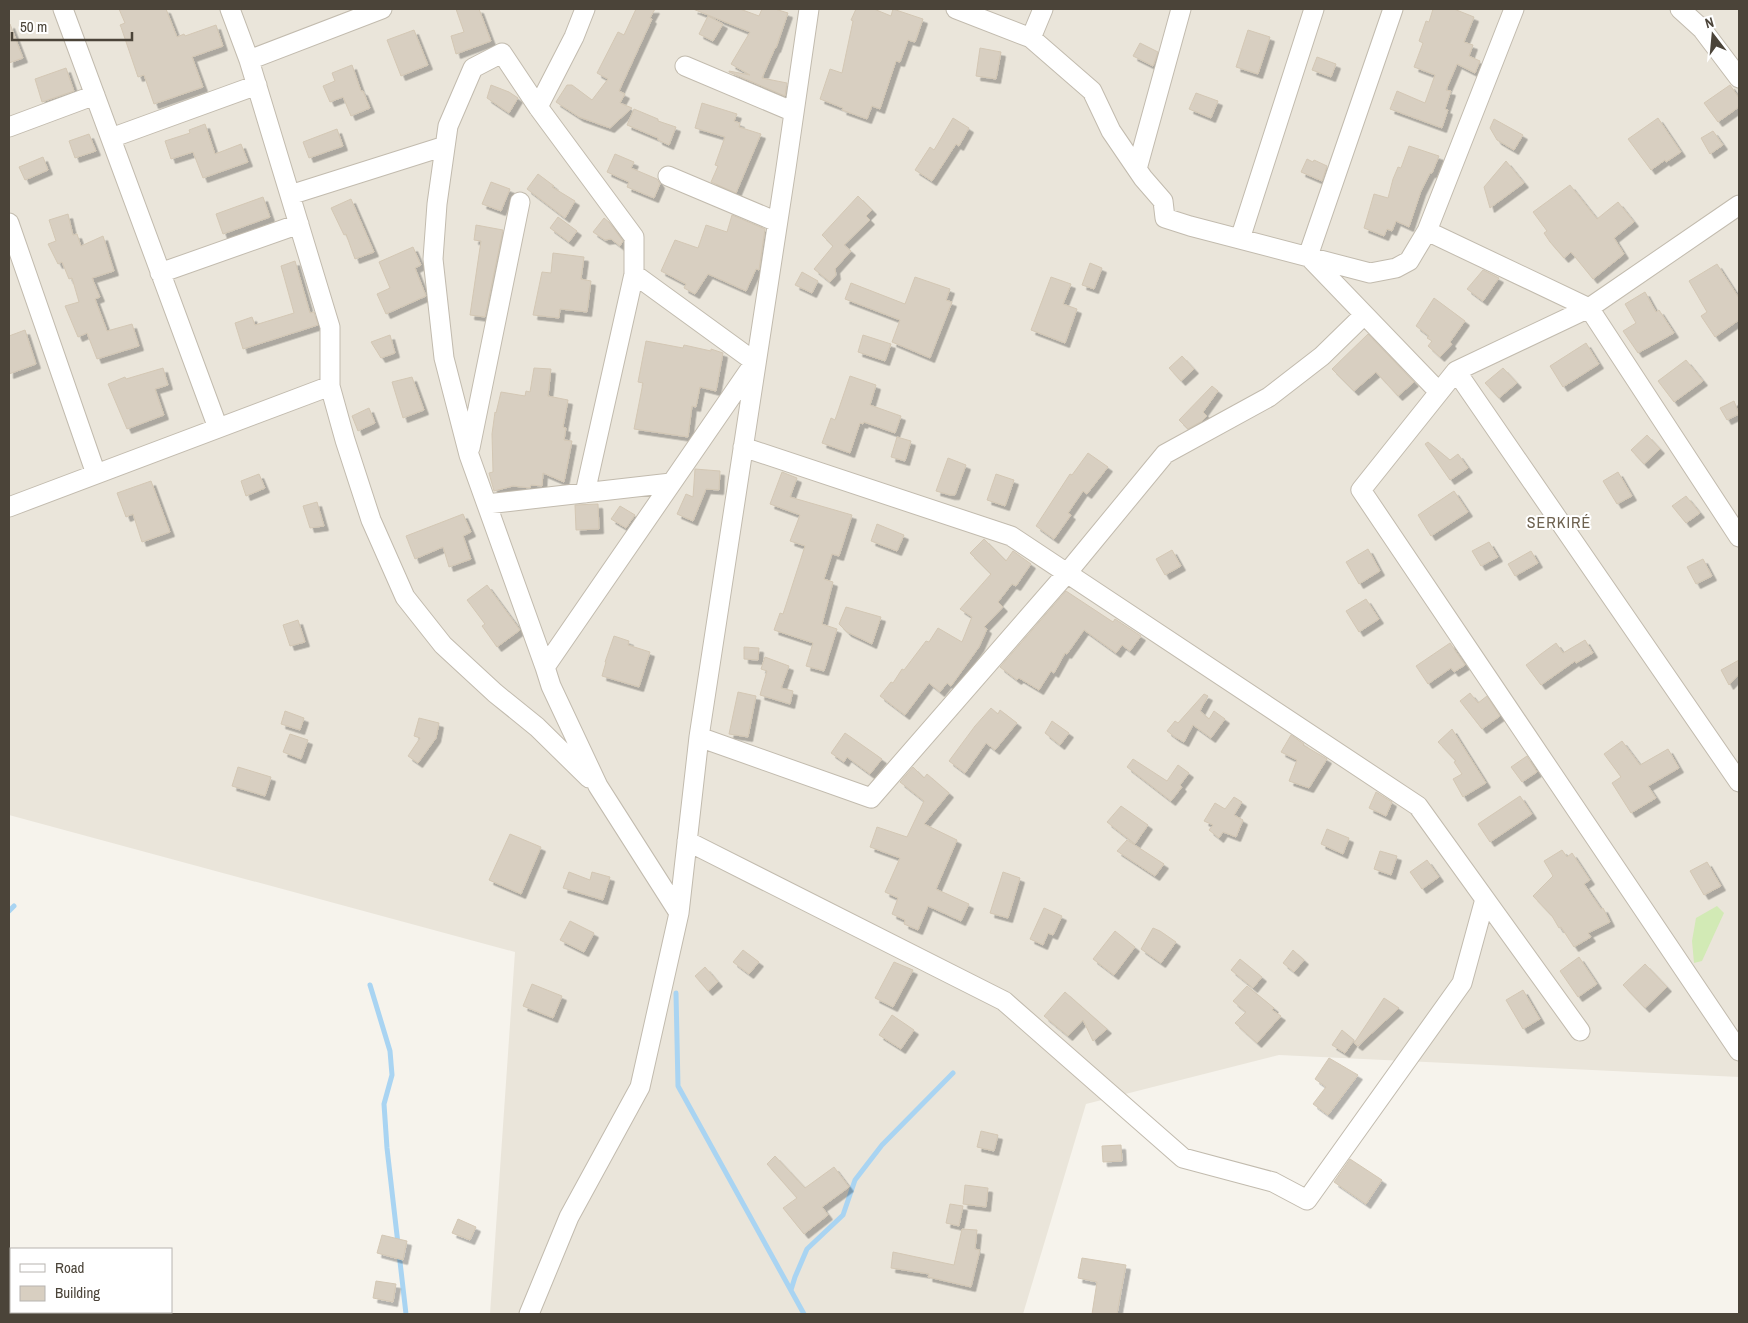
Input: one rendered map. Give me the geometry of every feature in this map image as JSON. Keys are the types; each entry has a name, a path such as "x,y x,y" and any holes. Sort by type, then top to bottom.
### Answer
{"street":[{"path":"63,9 218,428"},
{"path":"230,9 249,60 330,327 330,386 345,440 371,520 405,597 442,645 495,693 537,727 598,786"},
{"path":"249,60 382,9"},
{"path":"538,107 574,37 585,9"},
{"path":"528,1314 569,1217 640,1087 679,913 699,737 809,9"},
{"path":"956,9 1031,38 1092,91 1111,131 1137,169 1163,201 1165,218 1370,273 1396,268 1409,261 1427,231 1514,9"},
{"path":"1031,38 1042,9"},
{"path":"1137,169 1181,9"},
{"path":"1240,239 1314,9"},
{"path":"1308,256 1393,9"},
{"path":"1680,9 1702,29 1739,78"},
{"path":"585,493 634,274 634,237 538,107 502,53 473,68 448,126 437,204 433,259 444,358 469,455 551,686 598,786 679,913"},
{"path":"685,66 794,112"},
{"path":"111,138 256,85"},
{"path":"9,127 95,94"},
{"path":"290,195 445,146"},
{"path":"668,176 777,222"},
{"path":"469,455 520,202"},
{"path":"1739,205 1589,308 1456,371 1361,490 1739,1052"},
{"path":"9,223 96,474"},
{"path":"160,273 299,224"},
{"path":"1427,231 1589,308 1739,537"},
{"path":"1308,256 1439,392"},
{"path":"634,274 755,362"},
{"path":"699,737 871,798 1067,573 1165,454 1269,397 1322,356 1364,315"},
{"path":"544,667 755,362"},
{"path":"1456,371 1739,782"},
{"path":"9,507 330,386"},
{"path":"743,447 1011,536 1418,806 1580,1031"},
{"path":"486,504 671,483"},
{"path":"687,841 1004,1001 1183,1158 1273,1182 1307,1200 1462,983 1485,899"}],"shaded area":[{"path":"9,9 1739,9 1739,1077 1279,1055 1086,1104 1023,1314 490,1314 515,952 9,815"}],"green space":[{"path":"1717,906 1724,913 1702,961 1694,963 1692,941 1696,918"}],"building":[{"path":"119,9 166,9 177,37 216,25 223,46 192,57 203,87 154,104 144,75 138,77 120,25 125,23"},
{"path":"456,9 479,9 491,41 456,54 451,36 464,32"},
{"path":"636,9 655,9 619,91 625,94 620,103 632,108 610,128 579,117 556,102 567,85 572,85 592,100 608,79 597,73 618,32 624,35"},
{"path":"693,9 740,9 759,16 762,9 775,9 788,13 776,48 762,78 787,83 785,96 729,72 750,75 731,64 750,32"},
{"path":"856,9 874,9 891,16 893,9 923,19 915,42 908,40 900,62 896,61 880,109 872,106 867,119 842,110 843,108 820,99 830,69 842,73 853,21 851,20"},
{"path":"1433,9 1454,9 1474,17 1464,42 1473,45 1469,56 1480,61 1475,73 1457,64 1446,90 1451,91 1445,109 1448,110 1442,128 1390,109 1397,91 1425,103 1435,75 1414,67 1423,43 1419,41 1426,21 1429,22"},
{"path":"708,16 723,24 713,41 699,34"},
{"path":"9,24 23,58 9,63"},
{"path":"414,30 428,65 401,76 387,40"},
{"path":"1248,30 1270,37 1258,74 1236,67"},
{"path":"1140,43 1158,52 1153,66 1133,56"},
{"path":"980,48 1001,52 996,79 976,76"},
{"path":"1317,57 1336,64 1331,77 1312,70"},
{"path":"352,65 361,91 363,91 370,108 351,116 343,97 330,102 323,86 335,81 332,73"},
{"path":"66,68 74,91 42,102 35,79"},
{"path":"491,85 509,92 518,98 509,113 487,98"},
{"path":"1730,85 1739,98 1739,107 1718,122 1704,103"},
{"path":"1196,93 1218,101 1211,118 1189,109"},
{"path":"702,103 737,114 734,121 740,123 739,127 761,134 736,193 711,182 718,166 715,165 725,137 695,128"},
{"path":"634,109 658,119 658,121 676,127 669,145 658,140 658,138 627,125"},
{"path":"953,118 969,128 959,146 956,144 932,181 915,170 930,147 934,150"},
{"path":"1658,118 1681,152 1651,170 1628,139"},
{"path":"1494,119 1523,135 1514,150 1497,140 1490,128"},
{"path":"205,124 215,154 241,144 248,162 203,178 193,152 171,159 165,141 190,133 189,130"},
{"path":"337,129 343,146 309,158 303,142"},
{"path":"1713,131 1723,145 1710,154 1701,138"},
{"path":"89,134 96,151 75,158 69,141"},
{"path":"1409,146 1439,156 1432,173 1430,173 1421,191 1409,227 1396,221 1392,231 1387,229 1384,236 1364,228 1374,194 1388,198 1393,179 1398,167 1401,168"},
{"path":"615,154 634,162 631,168 657,179 660,184 654,198 627,187 629,182 607,172"},
{"path":"43,157 48,170 25,180 19,167"},
{"path":"1307,159 1327,166 1322,181 1301,172"},
{"path":"1506,161 1524,183 1490,208 1484,187"},
{"path":"538,174 554,186 552,187 575,201 565,218 527,189"},
{"path":"491,182 510,189 501,211 482,204"},
{"path":"1570,185 1597,219 1618,202 1634,222 1614,238 1624,254 1593,279 1571,252 1564,258 1550,242 1544,233 1547,231 1533,212"},
{"path":"858,196 872,210 866,216 870,220 844,245 851,251 835,269 836,275 830,282 814,269 833,246 822,235"},
{"path":"263,197 270,217 223,234 216,214"},
{"path":"351,199 374,252 355,259 346,234 344,235 331,208"},
{"path":"68,214 73,235 77,234 81,246 103,236 114,271 92,278 100,297 95,299 107,331 132,324 139,346 97,359 87,333 78,337 65,306 79,302 72,278 69,279 62,262 58,264 48,244 56,241 49,220"},
{"path":"732,215 765,229 759,270 756,269 746,291 708,274 695,294 684,288 686,284 661,271 675,240 698,248 706,225 727,232"},
{"path":"558,217 577,231 569,242 550,228"},
{"path":"604,218 623,241 620,246 611,239 605,240 593,232"},
{"path":"476,225 503,230 485,317 470,315 481,241 474,240"},
{"path":"413,247 421,265 415,268 426,296 386,314 377,294 390,288 379,262"},
{"path":"553,253 584,257 581,279 591,281 587,312 560,309 559,318 533,315 542,272 551,273"},
{"path":"295,261 310,313 314,312 318,325 243,349 235,323 252,317 255,325 294,313 281,266"},
{"path":"1090,263 1102,268 1094,289 1082,285"},
{"path":"1717,264 1739,298 1739,320 1715,337 1701,316 1707,312 1689,281"},
{"path":"1483,270 1499,278 1483,301 1467,289"},
{"path":"802,272 818,281 812,293 795,285"},
{"path":"915,277 950,289 946,300 952,302 930,358 892,342 900,320 845,299 851,283 905,304"},
{"path":"1051,277 1071,284 1063,304 1077,309 1065,343 1031,330"},
{"path":"1645,292 1656,312 1659,310 1674,333 1638,353 1623,331 1636,323 1625,304"},
{"path":"1434,298 1465,321 1450,342 1452,344 1440,357 1428,346 1432,341 1427,338 1429,336 1416,326"},
{"path":"25,330 36,364 9,374 9,336"},
{"path":"1368,334 1414,382 1398,396 1376,372 1354,391 1332,369"},
{"path":"390,335 395,353 381,358 371,342"},
{"path":"863,335 891,344 885,361 858,352"},
{"path":"646,341 683,348 684,345 711,351 711,349 723,353 716,391 700,387 696,407 692,406 688,437 634,429 643,383 638,382"},
{"path":"1586,343 1599,364 1563,387 1550,366"},
{"path":"1182,356 1194,369 1181,381 1169,368"},
{"path":"1686,360 1703,381 1674,402 1658,381"},
{"path":"163,368 168,385 155,389 164,415 127,429 108,384 125,377 126,379"},
{"path":"534,368 551,369 548,396 568,400 563,427 566,428 564,440 572,441 564,482 543,473 542,486 531,485 530,488 513,486 494,491 489,473 493,472 492,434 495,412 501,392 525,396 526,391 530,392"},
{"path":"1503,368 1517,383 1499,398 1485,383"},
{"path":"850,376 876,385 870,405 901,416 895,433 864,422 863,424 860,423 850,453 822,443 831,418 835,420"},
{"path":"412,377 424,410 403,418 392,382"},
{"path":"1212,386 1218,391 1203,412 1207,416 1188,429 1179,420"},
{"path":"1734,401 1739,414 1727,420 1720,408"},
{"path":"369,408 375,423 358,431 352,416"},
{"path":"1647,435 1660,449 1644,464 1631,450"},
{"path":"897,437 911,441 905,461 891,457"},
{"path":"1428,442 1450,460 1458,454 1468,468 1450,480 1425,444"},
{"path":"1088,453 1108,467 1087,494 1083,491 1068,513 1071,515 1054,539 1036,526 1070,474 1072,475"},
{"path":"948,458 966,465 955,495 936,491"},
{"path":"695,469 720,471 719,490 706,489 693,521 677,514 686,494 693,497"},
{"path":"782,472 797,478 790,497 852,515 839,556 832,554 824,579 833,582 822,624 837,629 824,671 806,666 813,643 774,630 780,613 783,614 805,546 790,541 800,515 770,504"},
{"path":"1618,472 1632,496 1617,504 1603,481"},
{"path":"259,474 265,488 246,496 241,481"},
{"path":"996,474 1014,480 1005,506 987,500"},
{"path":"151,481 170,532 142,542 133,514 126,517 117,493"},
{"path":"1454,491 1468,512 1431,536 1418,515"},
{"path":"1686,496 1700,513 1686,523 1672,506"},
{"path":"317,502 324,526 310,528 303,506"},
{"path":"598,504 599,529 576,530 575,505"},
{"path":"620,506 635,515 626,528 611,519"},
{"path":"463,514 471,532 463,536 471,559 449,567 443,547 415,559 406,536"},
{"path":"877,524 904,535 897,551 871,541"},
{"path":"984,539 1006,561 1013,551 1031,564 1016,586 1012,584 998,602 1003,607 984,627 987,629 979,647 951,686 947,683 940,692 929,683 905,715 880,696 891,682 893,683 902,669 904,670 926,641 929,642 938,628 962,642 972,617 960,609 991,574 970,553"},
{"path":"1489,542 1498,557 1481,566 1472,551"},
{"path":"1368,549 1380,571 1359,584 1346,562"},
{"path":"1172,550 1181,566 1165,575 1156,559"},
{"path":"1531,551 1538,563 1515,576 1508,564"},
{"path":"1703,559 1712,576 1696,584 1687,567"},
{"path":"487,585 520,630 497,647 482,626 485,624 467,600"},
{"path":"1066,591 1113,622 1115,619 1141,636 1130,651 1122,645 1116,653 1084,630 1067,654 1065,653 1054,673 1051,671 1039,690 1019,678 1017,680 1000,667"},
{"path":"1366,599 1379,619 1359,632 1346,611"},
{"path":"846,607 881,617 872,644 847,632 839,624"},
{"path":"298,620 305,642 290,646 283,625"},
{"path":"614,636 629,641 628,645 650,652 639,687 602,676"},
{"path":"1585,640 1593,653 1576,663 1575,661 1541,685 1526,665 1556,643 1563,653"},
{"path":"1450,643 1465,665 1454,672 1451,668 1428,684 1416,666"},
{"path":"744,647 759,648 758,660 744,659"},
{"path":"765,657 789,666 781,688 793,691 790,704 760,695 767,671 761,669"},
{"path":"1739,660 1739,674 1729,685 1721,670"},
{"path":"738,692 756,696 748,737 729,734"},
{"path":"1470,693 1478,703 1487,696 1500,716 1482,729 1460,701"},
{"path":"1204,694 1208,696 1200,711 1209,719 1214,711 1225,719 1211,738 1193,725 1184,742 1167,731 1175,721 1178,723"},
{"path":"991,708 998,714 1000,710 1017,723 995,750 986,743 965,773 949,761"},
{"path":"285,711 304,718 300,730 281,724"},
{"path":"419,718 439,723 436,738 418,763 408,756 420,738 414,736"},
{"path":"1052,721 1069,733 1060,745 1045,733"},
{"path":"1452,729 1486,783 1463,797 1453,779 1462,774 1454,762 1456,761 1438,742"},
{"path":"845,733 882,759 870,774 847,757 844,762 831,753"},
{"path":"290,734 308,740 301,759 283,752"},
{"path":"1291,735 1303,745 1327,759 1309,788 1289,781 1297,760 1281,752"},
{"path":"1622,741 1640,765 1668,749 1679,768 1648,786 1656,798 1631,813 1612,783 1621,777 1604,754"},
{"path":"1527,756 1537,772 1522,782 1511,767"},
{"path":"1133,759 1167,781 1178,765 1189,773 1180,785 1182,787 1171,801 1127,767"},
{"path":"238,767 271,777 265,796 232,786"},
{"path":"913,767 924,778 927,774 949,793 924,824 957,840 936,889 969,904 961,921 928,906 918,930 904,924 905,920 892,914 898,898 885,892 900,858 870,847 877,827 907,837 924,801 900,782"},
{"path":"1376,792 1392,802 1386,816 1369,808"},
{"path":"1520,796 1532,814 1490,842 1478,824"},
{"path":"1234,797 1242,802 1234,815 1243,820 1236,837 1223,832 1219,838 1209,830 1213,825 1204,821 1215,803 1225,809"},
{"path":"1121,806 1148,825 1135,844 1107,822"},
{"path":"1327,829 1349,838 1343,854 1321,844"},
{"path":"510,834 541,847 521,894 489,880"},
{"path":"1127,840 1164,864 1155,876 1117,851"},
{"path":"1562,850 1567,857 1572,853 1590,880 1584,884 1601,909 1603,908 1610,922 1588,933 1591,937 1574,947 1561,927 1559,928 1552,916 1533,896 1553,876 1544,861"},
{"path":"1380,851 1397,856 1391,875 1374,869"},
{"path":"1427,860 1439,877 1422,889 1410,872"},
{"path":"1707,862 1721,886 1704,895 1690,871"},
{"path":"569,872 590,880 592,872 610,877 603,900 563,888"},
{"path":"1003,872 1020,878 1008,918 990,913"},
{"path":"1044,908 1062,916 1053,935 1048,933 1043,945 1030,939"},
{"path":"570,921 594,933 584,952 560,940"},
{"path":"1153,928 1176,942 1161,963 1141,949"},
{"path":"1115,931 1135,947 1114,975 1093,959"},
{"path":"743,950 759,962 749,974 733,962"},
{"path":"1293,950 1304,960 1294,972 1283,963"},
{"path":"1579,957 1597,984 1578,997 1560,971"},
{"path":"1240,959 1262,977 1253,988 1231,970"},
{"path":"894,962 913,970 893,1007 875,998"},
{"path":"1645,964 1667,987 1645,1008 1623,985"},
{"path":"705,967 718,982 708,991 695,976"},
{"path":"532,984 562,996 553,1018 523,1006"},
{"path":"1247,986 1281,1016 1257,1043 1235,1023 1246,1012 1233,1001"},
{"path":"1523,990 1540,1019 1523,1029 1506,1000"},
{"path":"1065,992 1107,1029 1093,1041 1083,1020 1068,1036 1044,1016"},
{"path":"1384,998 1399,1008 1358,1046 1354,1043"},
{"path":"892,1015 914,1030 901,1049 879,1035"},
{"path":"1342,1030 1354,1040 1345,1053 1332,1045"},
{"path":"1329,1058 1358,1075 1328,1115 1313,1104 1326,1087 1315,1079"},
{"path":"981,1131 998,1135 994,1151 977,1147"},
{"path":"1121,1145 1122,1161 1103,1162 1102,1146"},
{"path":"775,1156 805,1188 834,1167 849,1187 822,1207 828,1215 804,1234 783,1208 797,1198 767,1164"},
{"path":"1350,1159 1382,1180 1366,1204 1334,1182"},
{"path":"965,1185 988,1188 986,1207 963,1204"},
{"path":"950,1204 963,1206 959,1226 946,1223"},
{"path":"458,1219 476,1227 470,1240 452,1233"},
{"path":"962,1229 977,1230 975,1249 980,1250 971,1287 928,1277 929,1274 891,1268 893,1252 954,1265"},
{"path":"382,1235 407,1241 403,1260 377,1253"},
{"path":"1082,1258 1126,1265 1117,1314 1092,1314 1097,1282 1078,1278"},
{"path":"376,1281 396,1284 393,1302 373,1298"}],"waterway":[{"path":"9,911 14,906"},
{"path":"370,985 390,1051 392,1075 384,1104 398,1244"},
{"path":"676,993 678,1086 804,1314"},
{"path":"791,1290 807,1249 843,1215 855,1180 882,1145 953,1073"},
{"path":"399,1253 406,1314"}],"district":[{"name":"SERKIRÉ","path":"1559,522"}]}
